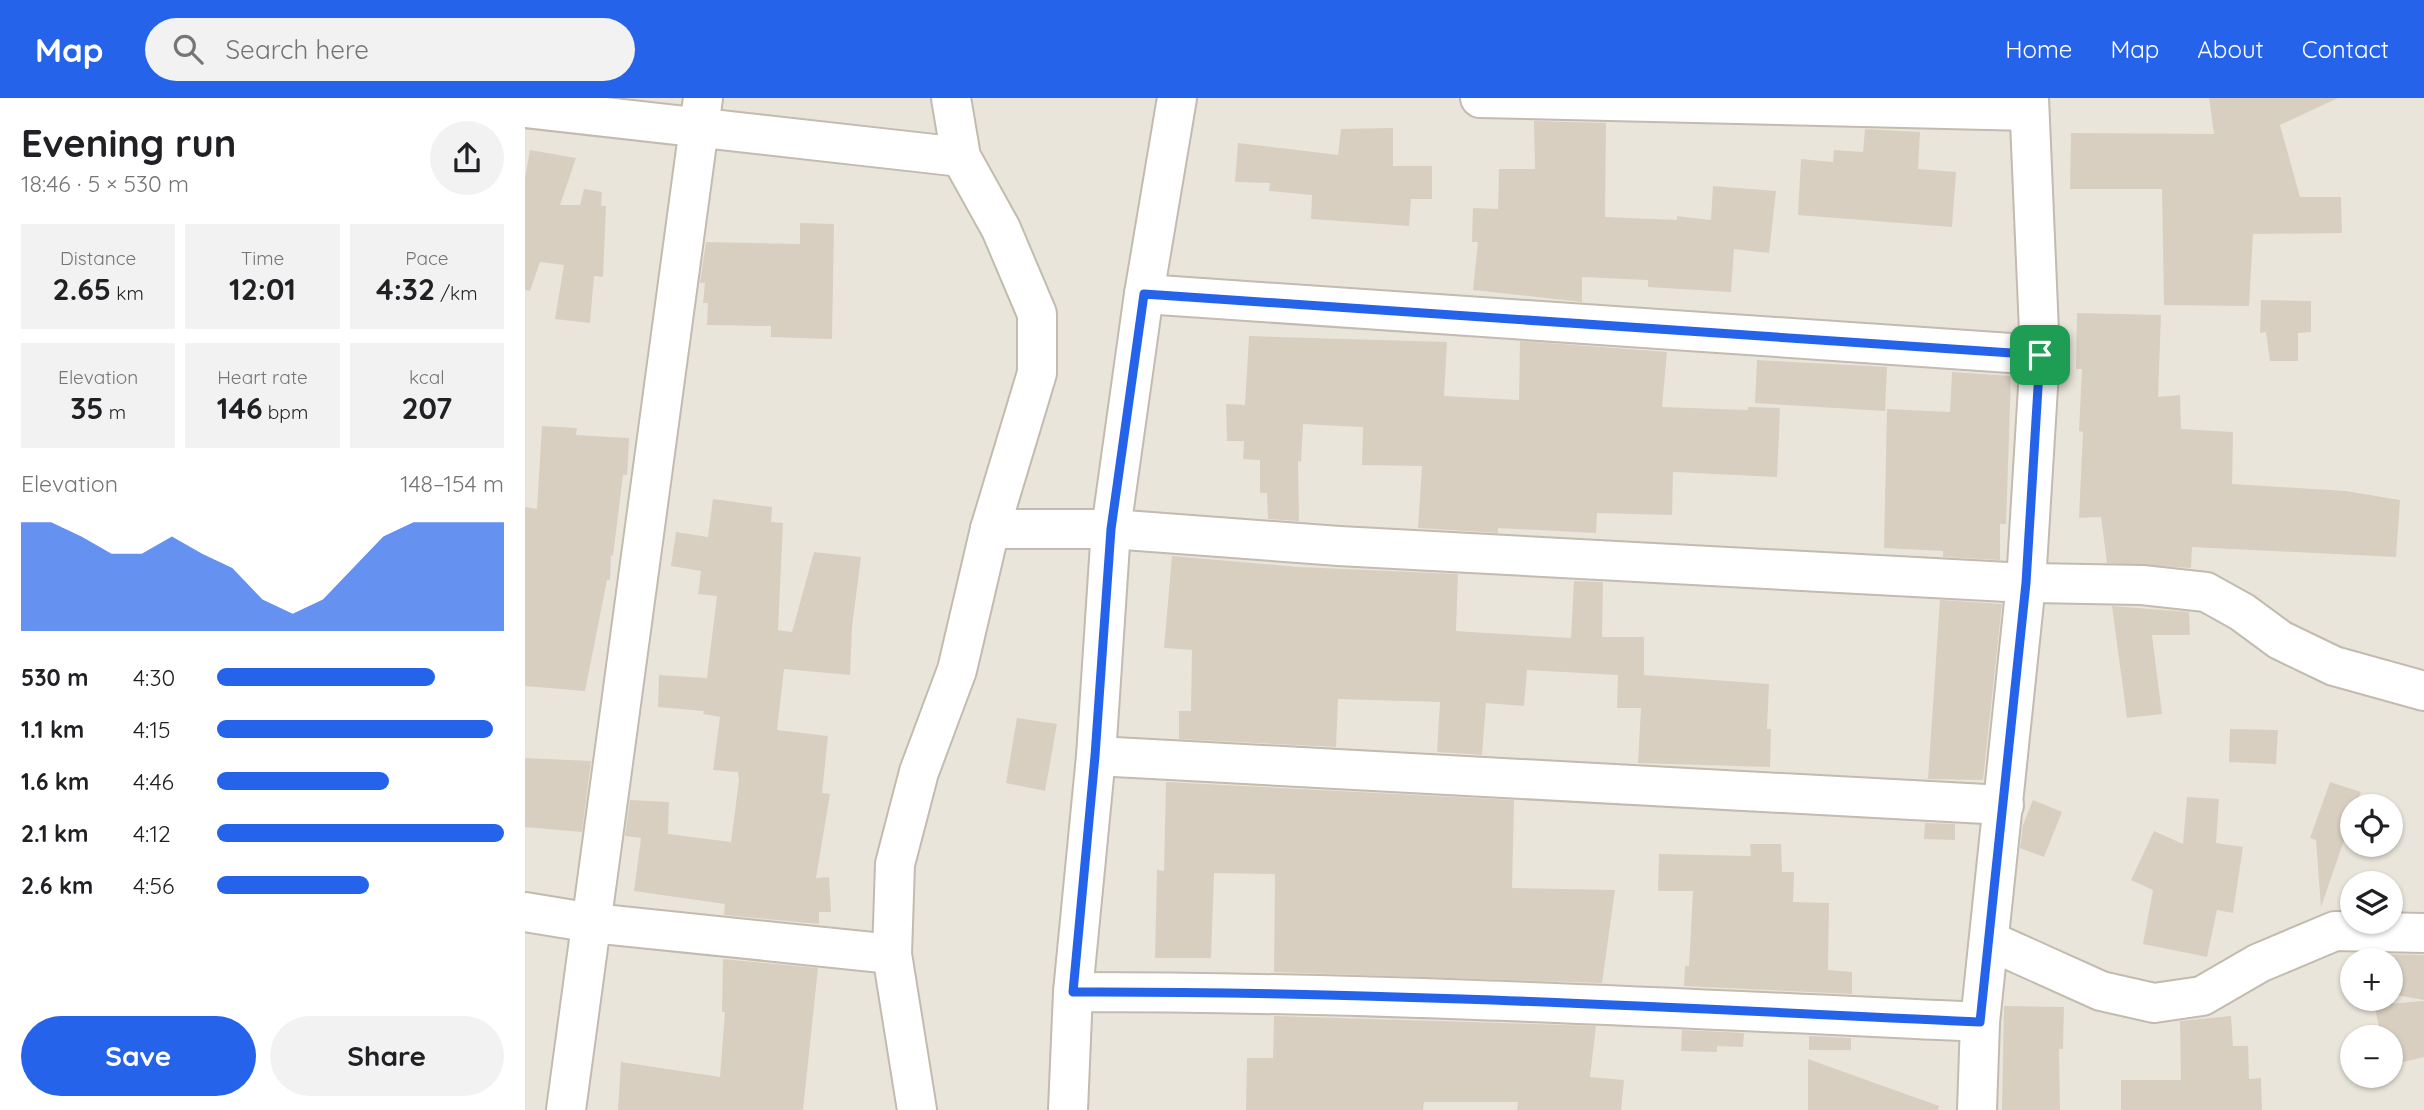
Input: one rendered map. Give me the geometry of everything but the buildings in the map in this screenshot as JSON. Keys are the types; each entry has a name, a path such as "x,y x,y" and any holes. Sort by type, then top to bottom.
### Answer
{"street":[{"path":"917,1110 892,954 895,864 919,772 957,670 990,529 1037,373 1037,314 1001,229 961,157 951,98"},
{"path":"1068,1110 1073,992 1095,756 1111,529 1144,294 1177,98"},
{"path":"1479,98 2029,105 2040,355 2026,583 1980,1022 1977,1110"},
{"path":"525,108 700,112 961,157"},
{"path":"566,1110 700,112"},
{"path":"1144,294 2040,355"},
{"path":"990,529 1111,529 1339,546 2026,583 2142,585 2206,592 2242,612 2280,640 2334,666 2424,691"},
{"path":"1095,756 2004,805"},
{"path":"525,912 593,923 892,954"},
{"path":"1990,941 2101,991 2154,1003 2202,996 2259,963 2335,931 2424,933"},
{"path":"1073,992 1212,992 1483,999 1980,1022"}],"shaded area":[{"path":"525,98 2424,98 2424,1110 525,1110"}],"route":[{"path":"1144,294 2040,355 2026,583 1980,1022 1483,999 1212,992 1073,992 1095,756 1111,529 1144,294"}]}
